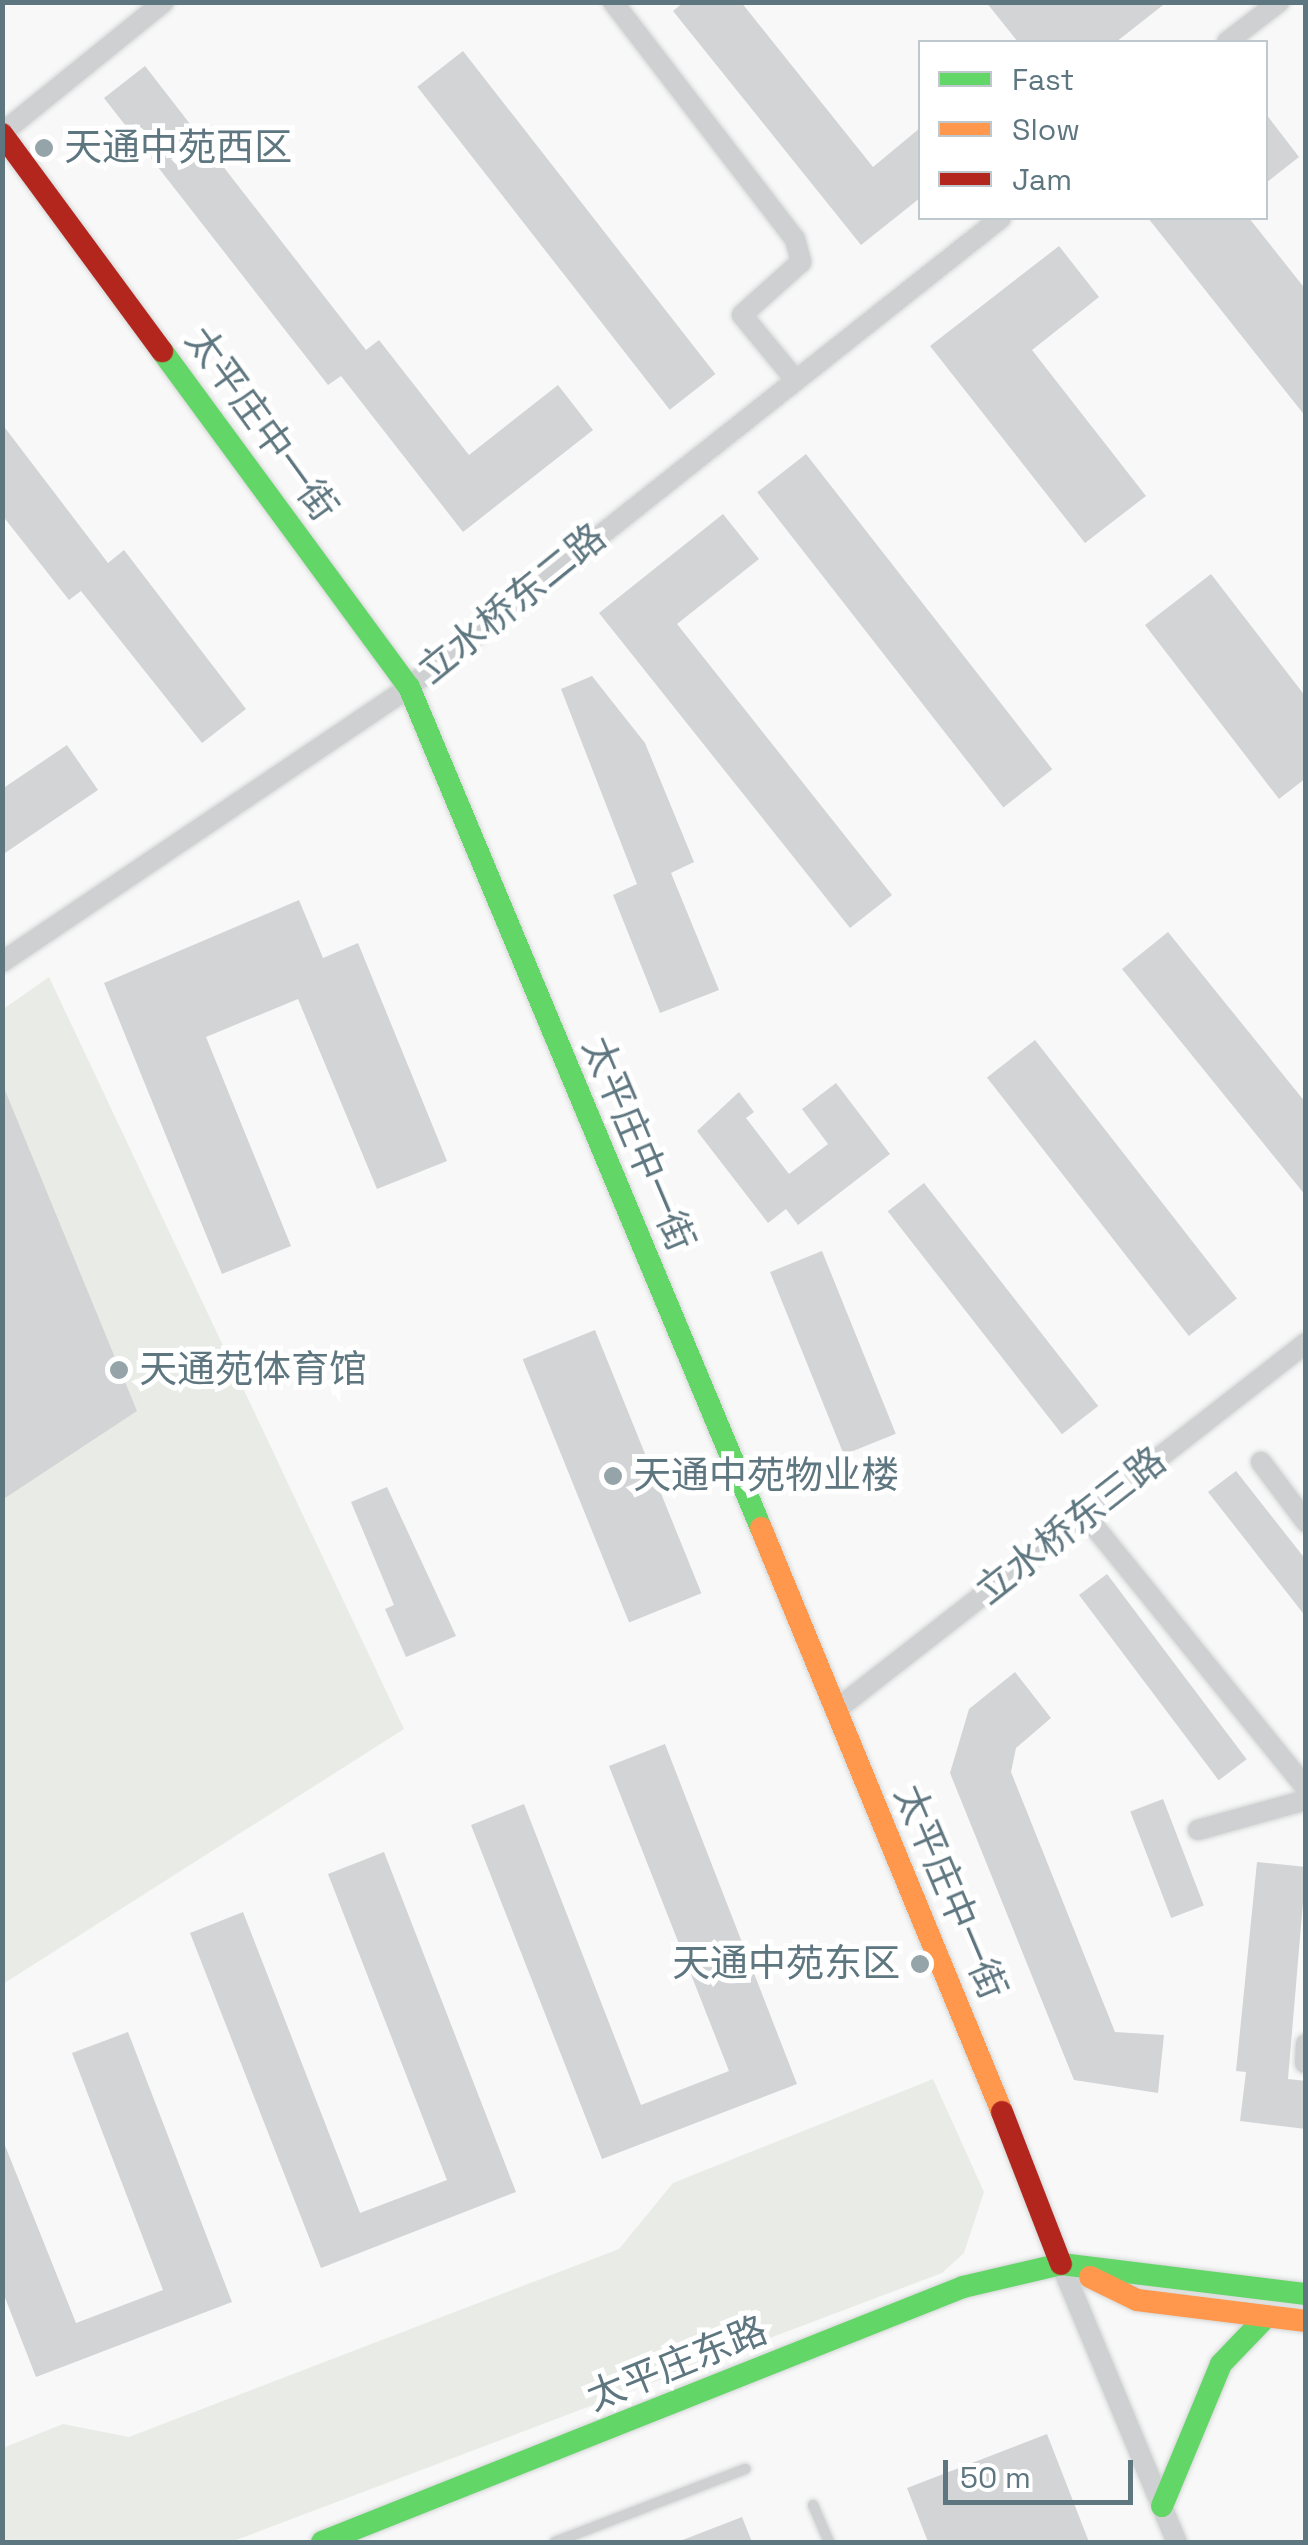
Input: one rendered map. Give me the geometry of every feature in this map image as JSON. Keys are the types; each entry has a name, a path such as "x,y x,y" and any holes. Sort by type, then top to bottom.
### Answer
{"street":[{"path":"2,134 164,2"},
{"path":"613,2 795,239 801,262 742,316 794,378"},
{"path":"1230,40 1278,2"},
{"name":"太平庄中一街","path":"2,134 409,687 836,1709 1062,2264"},
{"name":"立水桥东二路","path":"2,962 409,687 794,378 998,220"},
{"name":"立水桥东三路","path":"836,1709 1306,1343"},
{"path":"1260,1462 1306,1522"},
{"path":"1085,1515 1306,1788"},
{"path":"1198,1830 1306,1800"},
{"path":"1305,2063 1306,2044"},
{"path":"1062,2264 1137,2300 1306,2321"},
{"path":"1062,2264 1177,2542"},
{"name":"太平庄东路","path":"322,2542 963,2288 1062,2264 1306,2294"},
{"path":"1162,2506 1221,2364 1267,2316"}],"lane":[{"path":"555,2542 746,2469"},
{"path":"813,2505 828,2542"}],"shaded area":[{"name":"天通苑体育馆","path":"49,977 404,1729 3,1984 2,1010"},
{"path":"933,2079 984,2192 964,2253 942,2273 231,2542 3,2542 3,2448 63,2424 129,2437 619,2249 673,2183"}],"building":[{"path":"684,2 741,2 873,167 918,130 918,200 861,245 673,11"},
{"path":"986,2 1167,2 1119,40 1016,40"},
{"path":"463,51 715,374 670,410 417,87"},
{"path":"145,66 366,350 379,340 469,455 558,385 593,430 463,532 341,376 328,385 104,98"},
{"path":"1268,117 1299,157 1268,181"},
{"path":"1150,220 1251,220 1306,290 1306,417"},
{"path":"1059,246 1099,297 1032,350 1146,496 1085,543 930,346"},
{"path":"2,424 108,563 124,550 246,709 202,743 81,591 69,600 2,515"},
{"path":"806,454 1052,769 1003,807 757,492"},
{"path":"723,514 759,559 677,624 892,895 850,928 599,613"},
{"path":"1211,574 1306,697 1306,778 1279,799 1145,625"},
{"path":"592,676 645,743 694,862 671,873 719,990 660,1013 613,895 637,884 561,689"},
{"path":"67,745 98,790 2,855 2,789"},
{"path":"299,900 323,958 358,943 447,1161 377,1189 298,999 206,1037 291,1246 222,1274 104,983"},
{"path":"1168,932 1306,1103 1306,1196 1122,969"},
{"path":"1035,1040 1237,1298 1189,1336 987,1078"},
{"path":"2,1083 137,1411 2,1500"},
{"path":"836,1083 890,1154 798,1225 786,1209 768,1223 697,1131 739,1092 754,1112 746,1118 789,1174 828,1144 802,1109"},
{"path":"924,1183 1098,1406 1062,1434 888,1211"},
{"path":"822,1251 896,1434 844,1455 770,1272"},
{"name":"天通中苑物业楼","path":"595,1330 701,1593 629,1623 523,1359"},
{"path":"1236,1471 1306,1560 1306,1617 1208,1492"},
{"path":"387,1487 456,1636 406,1657 385,1609 394,1605 351,1502"},
{"path":"1107,1574 1247,1759 1219,1780 1079,1595"},
{"path":"1015,1672 1051,1718 1016,1748 1011,1772 1115,2032 1164,2035 1158,2093 1074,2080 950,1773 969,1709"},
{"path":"665,1744 797,2084 602,2159 471,1825 524,1804 641,2105 729,2071 609,1766"},
{"path":"1163,1799 1204,1905 1171,1918 1130,1812"},
{"path":"384,1852 516,2192 321,2268 190,1933 243,1912 360,2213 447,2180 328,1874"},
{"path":"1257,1862 1306,1867 1288,2079 1306,2081 1306,2129 1240,2121 1246,2072 1236,2071"},
{"path":"128,2032 232,2302 36,2377 2,2290 2,2138 76,2323 163,2290 72,2053"},
{"path":"1047,2434 1089,2542 928,2542 907,2488"},
{"path":"742,2517 752,2542 680,2542 680,2541"}],"traffic: fast":[{"path":"162,351 409,687 761,1528"},
{"path":"322,2542 963,2287 1061,2264 1306,2294"},
{"path":"1162,2506 1221,2364 1267,2316"}],"traffic: slow":[{"path":"761,1528 1002,2112"},
{"path":"1090,2277 1137,2300 1306,2321"}],"traffic: jam":[{"path":"2,134 162,351"},
{"path":"1002,2112 1061,2264"}],"place":[{"name":"天通中苑西区","path":"44,148"},
{"name":"天通苑体育馆","path":"119,1370"},
{"name":"天通中苑物业楼","path":"613,1476"},
{"name":"天通中苑东区","path":"920,1964"}]}
